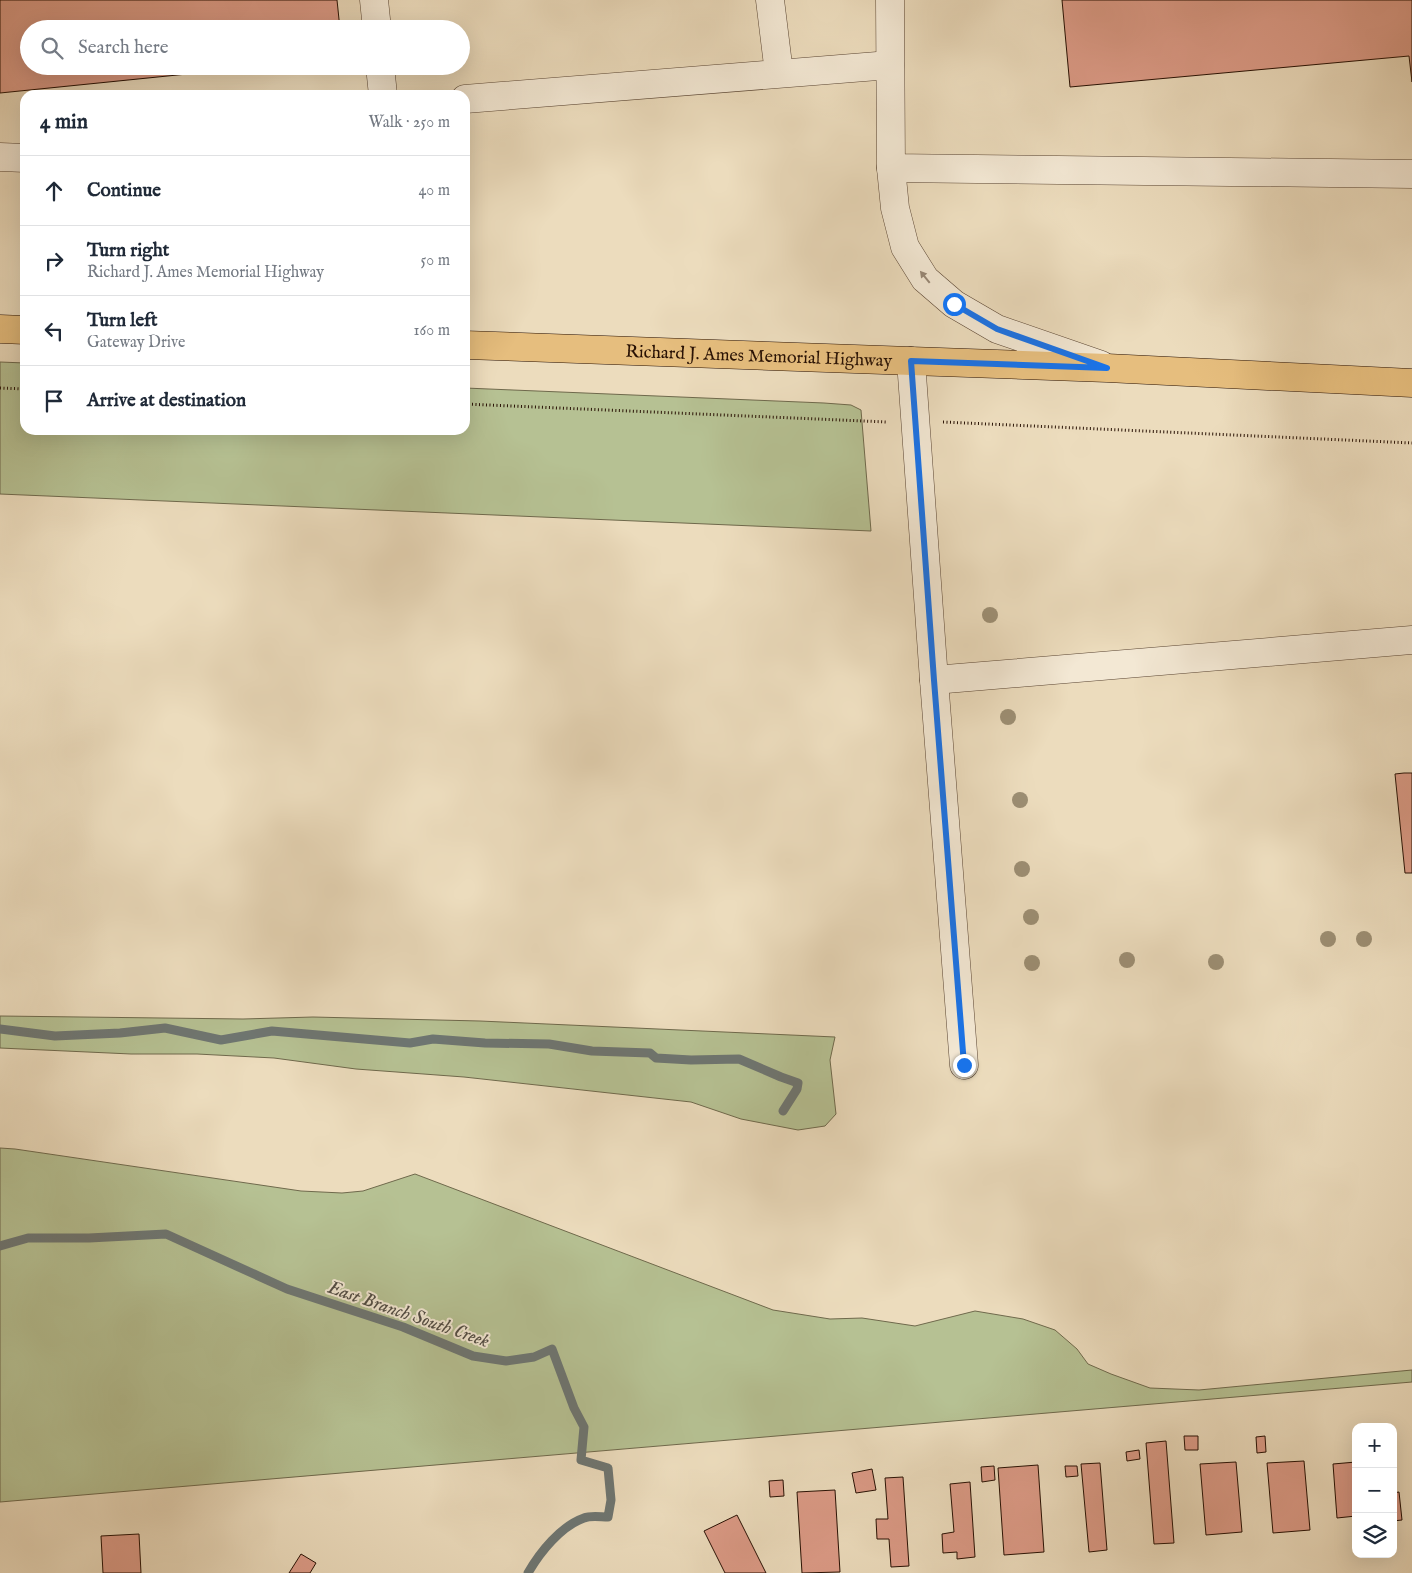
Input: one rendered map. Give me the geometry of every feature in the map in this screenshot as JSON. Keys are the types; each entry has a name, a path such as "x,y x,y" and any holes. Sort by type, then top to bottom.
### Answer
{"main road":[{"path":"0,329 20,330"},
{"name":"Richard J. Ames Memorial Highway","path":"470,346 1107,368 1412,383"}],"street":[{"path":"374,0 376,20"},
{"path":"770,0 779,73"},
{"path":"890,0 891,168 895,208 905,247 925,279 954,304 997,329 1107,368"},
{"path":"470,99 890,65"},
{"path":"381,75 382,90"},
{"path":"0,157 20,158"},
{"path":"891,168 1412,174"},
{"path":"911,361 964,1065"},
{"path":"934,680 1412,640"}],"path":[{"path":"0,388 20,389"}],"green space":[{"path":"0,362 20,363 20,435 470,435 470,388 851,405 861,410 871,531 0,494"},
{"path":"0,1016 243,1019 313,1017 480,1021 835,1037 830,1060 836,1114 825,1126 798,1130 741,1119 691,1102 464,1077 356,1069 274,1058 0,1048"},
{"path":"0,1148 301,1191 342,1193 363,1191 415,1174 773,1310 830,1319 862,1318 915,1326 975,1311 1023,1319 1055,1330 1077,1349 1088,1364 1150,1388 1199,1390 1412,1370 1412,1382 0,1502"}],"building":[{"path":"0,0 337,0 339,20 20,20 20,75 177,75 0,93"},
{"path":"1062,0 1412,0 1412,82 1409,56 1070,87"},
{"path":"1412,773 1412,873 1405,873 1395,774"},
{"path":"1184,1436 1198,1436 1198,1450 1185,1450"},
{"path":"1265,1436 1266,1452 1257,1453 1256,1437"},
{"path":"1166,1441 1174,1543 1154,1544 1146,1443"},
{"path":"1139,1450 1140,1459 1127,1461 1126,1452"},
{"path":"1304,1461 1310,1530 1273,1533 1267,1463"},
{"path":"1236,1462 1242,1532 1206,1535 1200,1464"},
{"path":"1352,1462 1352,1516 1337,1518 1333,1464"},
{"path":"1100,1463 1107,1550 1089,1552 1081,1464"},
{"path":"1038,1465 1044,1552 1004,1555 998,1468"},
{"path":"994,1466 995,1480 982,1482 981,1467"},
{"path":"1065,1466 1077,1466 1078,1476 1066,1477"},
{"path":"872,1469 876,1490 856,1493 852,1473"},
{"path":"903,1477 909,1566 891,1567 889,1539 877,1539 876,1519 888,1519 885,1478"},
{"path":"783,1480 784,1496 770,1497 769,1481"},
{"path":"970,1482 975,1557 957,1559 957,1552 943,1553 942,1534 954,1532 950,1484"},
{"path":"835,1490 840,1572 802,1573 797,1492"},
{"path":"1397,1492 1399,1492 1402,1520 1397,1521 1397,1513"},
{"path":"737,1515 766,1573 725,1573 704,1531"},
{"path":"139,1534 141,1573 103,1573 101,1536"},
{"path":"301,1554 316,1563 310,1573 289,1573"}],"waterway":[{"path":"0,1029 55,1036 120,1033 165,1028 221,1040 272,1031 410,1043 433,1039 485,1043 549,1044 592,1051 650,1053 656,1058 691,1060 739,1059 798,1083 797,1089 783,1111"},
{"name":"East Branch South Creek","path":"0,1246 28,1238 89,1238 166,1234 287,1289 403,1327 473,1356 506,1361 534,1357 552,1349 574,1408 584,1427 581,1460 608,1468 611,1500 608,1517 587,1517 567,1527 545,1548 528,1573"}],"route":[{"path":"954,304 997,329 1107,368 911,361 964,1065"}]}
